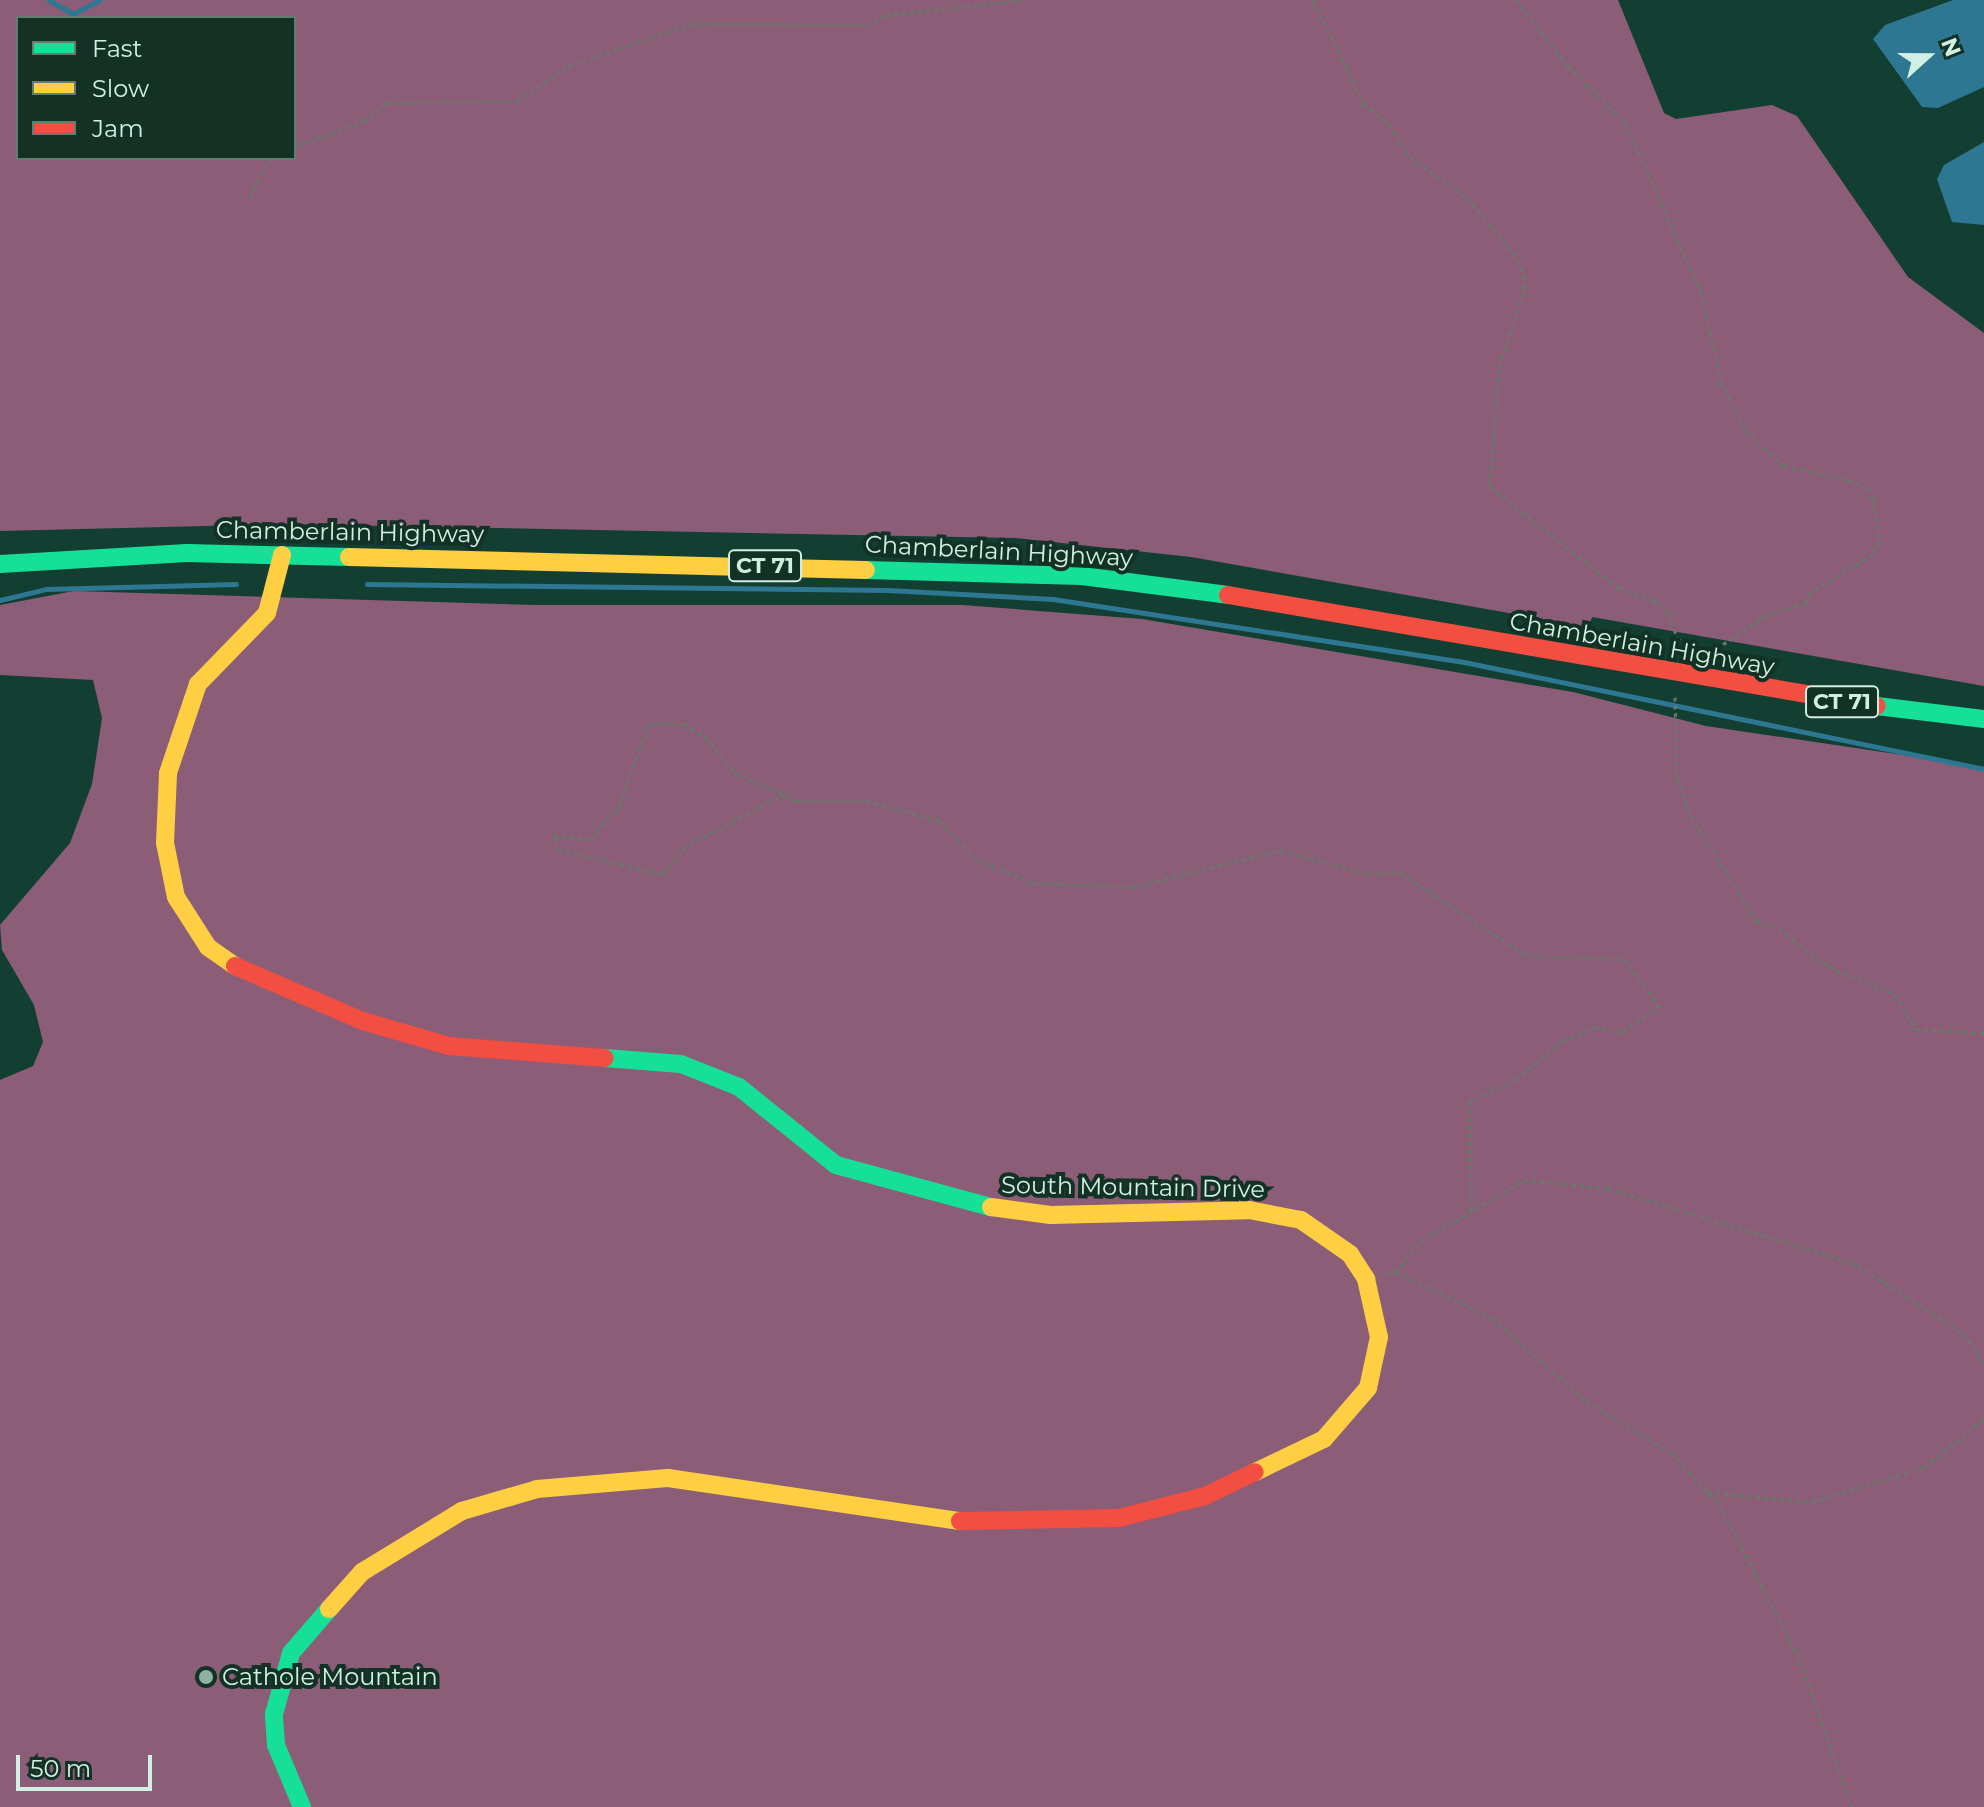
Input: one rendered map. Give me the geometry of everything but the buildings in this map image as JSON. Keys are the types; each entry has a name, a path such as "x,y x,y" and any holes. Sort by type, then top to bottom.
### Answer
{"street":[{"name":"Chamberlain Highway","path":"0,564 111,554 282,555 1082,576 1230,595 1679,675 1984,719"},
{"name":"South Mountain Drive","path":"282,555 267,613 198,684 168,773 165,843 176,897 208,947 232,965 363,1021 449,1046 543,1058 654,1059 711,1074 836,1165 950,1201 1050,1215 1276,1212 1327,1233 1366,1279 1376,1309 1376,1363 1343,1423 1251,1477 1162,1509 1078,1524 990,1525 724,1483 628,1478 500,1498 428,1526 362,1572 291,1653 275,1730 302,1807"}],"path":[{"path":"296,146 364,121 387,103 517,101 568,66 691,24 867,25 886,15 1022,0"},
{"path":"1313,0 1364,104 1389,124 1410,157 1467,198 1519,260 1525,286 1499,369 1490,487 1619,588 1653,600 1670,614 1677,638 1703,658"},
{"path":"1516,0 1568,66 1625,122 1701,293 1721,382 1746,431 1784,466 1848,480 1868,488 1873,501 1880,541 1873,554 1811,592 1806,603 1766,615 1703,658 1701,678"},
{"path":"250,197 268,160"},
{"path":"1679,675 1677,778 1691,816 1756,921 1779,929 1829,967 1895,994 1916,1029 1984,1033"},
{"path":"785,794 686,846 663,874 556,849 554,836 591,839 620,805 649,723 684,724 706,737 734,773 785,794 795,801 866,801 940,821 977,860 1033,883 1133,887 1280,850 1367,874 1401,873 1527,956 1624,959 1659,1006 1621,1033 1596,1027 1562,1041 1515,1080 1469,1102 1472,1211"},
{"path":"1366,1279 1396,1272 1421,1241 1524,1180 1608,1188 1858,1265 1964,1334 1984,1363"},
{"path":"1396,1272 1492,1318 1586,1401 1672,1453 1708,1492 1797,1654 1852,1807"},
{"path":"1708,1492 1812,1502 1840,1495 1925,1467 1984,1419"}],"shaded area":[{"path":"0,0 1618,0 1664,113 1676,119 1772,105 1797,116 1908,277 1984,333 1984,686 1592,617 1589,627 1191,557 1015,538 282,524 0,531"},
{"path":"74,591 536,605 963,605 1142,619 1573,692 1706,726 1984,767 1984,1807 0,1807 0,1080 33,1066 43,1042 34,1005 2,950 0,925 70,843 92,784 102,718 93,680 0,675 0,605"}],"water":[{"path":"1953,0 1984,0 1984,87 1938,108 1922,107 1873,39 1885,25"},
{"path":"1984,142 1984,225 1952,222 1937,179 1944,165"}],"waterway":[{"path":"49,0 73,14 99,0"},
{"path":"0,600 46,589 236,584"},
{"path":"367,584 888,590 1053,599 1459,661 1984,769"}],"traffic: fast":[{"path":"0,564 187,553 349,557"},
{"path":"866,570 1082,576 1228,595"},
{"path":"1877,706 1984,719"},
{"path":"605,1058 681,1064 739,1087 836,1165 991,1207"},
{"path":"302,1807 276,1745 274,1714 291,1653 329,1609"}],"traffic: slow":[{"path":"235,966 208,947 176,897 165,843 168,773 198,684 267,613 282,555"},
{"path":"349,557 866,570"},
{"path":"991,1207 1050,1215 1249,1210 1301,1220 1350,1254 1366,1279 1379,1337 1368,1388 1324,1439 1255,1472"},
{"path":"329,1609 362,1572 462,1511 537,1489 668,1478 960,1521"}],"traffic: jam":[{"path":"1228,595 1877,706"},
{"path":"235,966 363,1021 449,1046 605,1058"},
{"path":"960,1521 1119,1518 1205,1496 1255,1472"}],"place":[{"name":"Cathole Mountain","path":"206,1677"}]}
